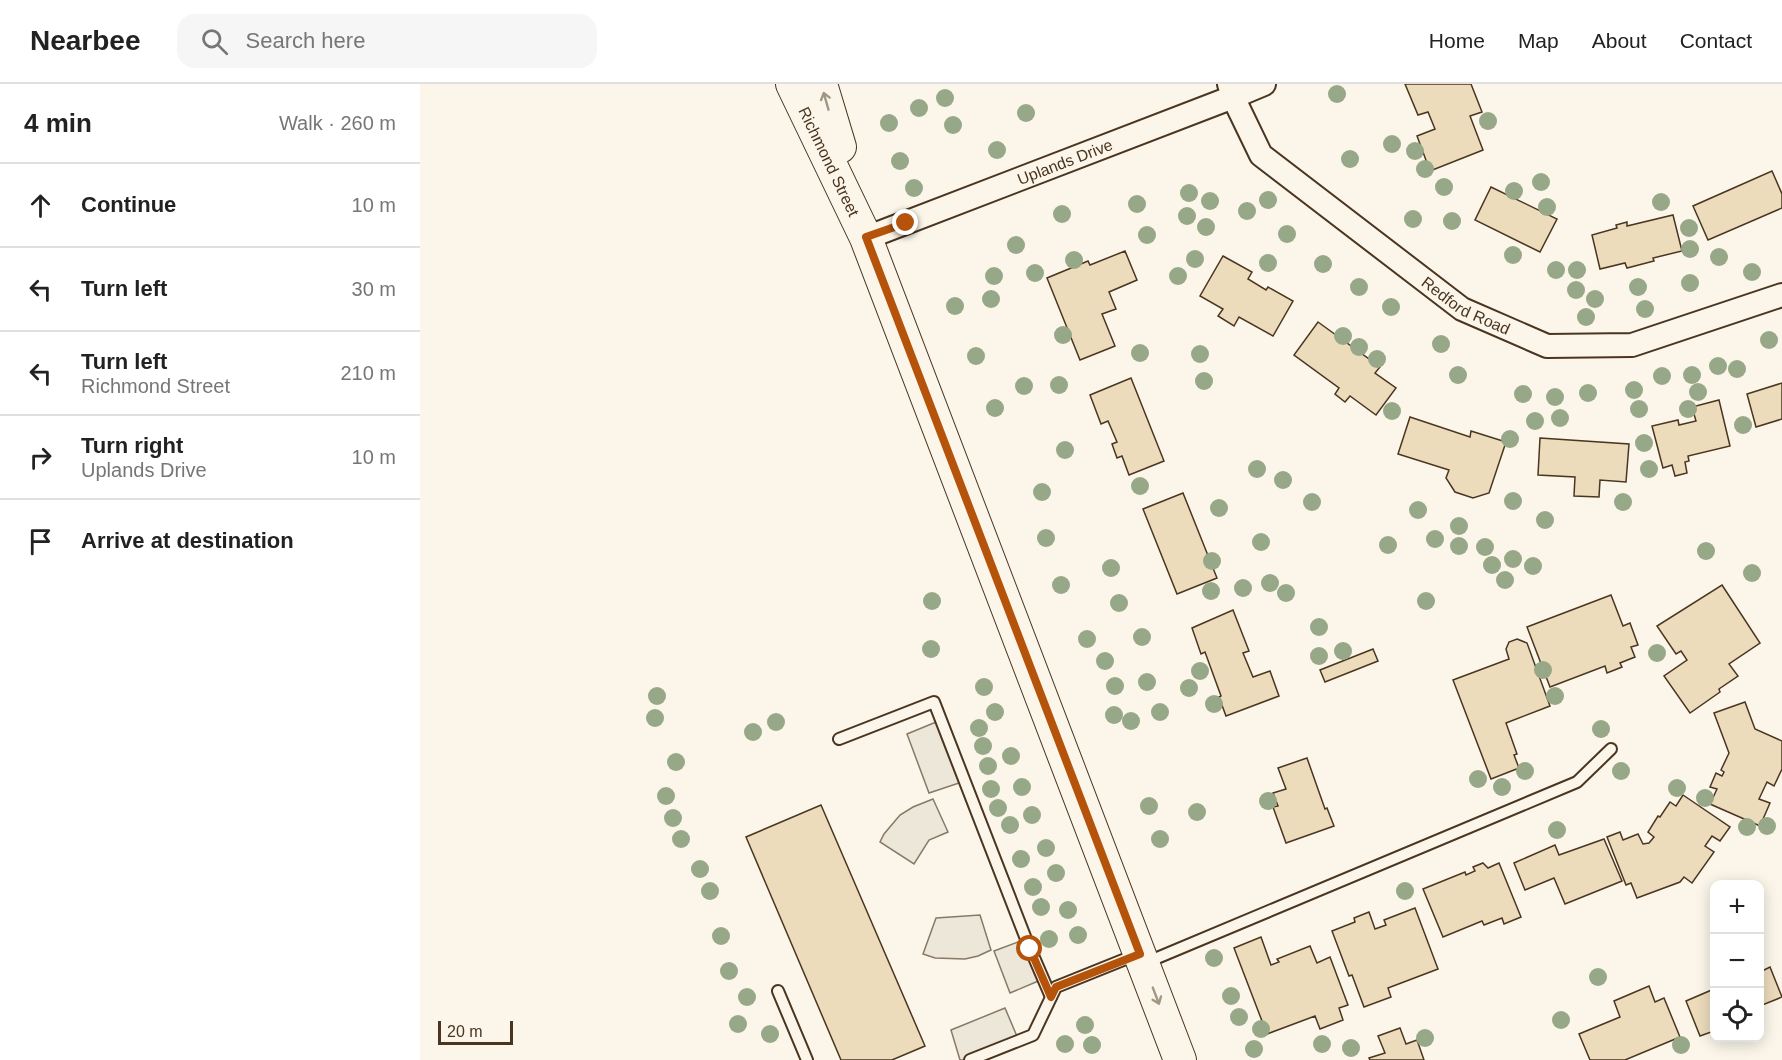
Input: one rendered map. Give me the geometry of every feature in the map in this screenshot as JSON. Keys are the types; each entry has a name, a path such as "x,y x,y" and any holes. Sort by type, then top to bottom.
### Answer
{"main road":[{"name":"Richmond Street","path":"792,84 866,237"},
{"name":"Richmond Street","path":"821,84 866,237 1180,1060"}],"street":[{"name":"Uplands Drive","path":"866,237 1231,91 1264,84"},
{"name":"Redford Road","path":"1231,91 1261,155 1462,309 1547,346 1632,345 1782,295"}],"lane":[{"path":"839,739 934,702 1026,939 1051,997"},
{"path":"970,1060 1034,1035 1056,987 1142,959 1576,782 1611,749"},
{"path":"778,991 807,1060"}],"shaded area":[{"path":"941,720 965,781 929,793 907,734"},
{"path":"933,799 948,832 929,840 914,864 880,842 900,815"},
{"path":"980,915 991,950 965,959 935,958 923,954 936,918"},
{"path":"1026,939 1043,979 1010,993 994,951"},
{"path":"1005,1008 1019,1041 970,1060 960,1060 951,1030"}],"building":[{"path":"1405,84 1471,84 1482,112 1470,116 1483,150 1430,171 1417,136 1435,129 1428,112 1418,115"},
{"path":"1772,171 1782,194 1782,208 1708,240 1693,206"},
{"path":"1491,187 1557,219 1540,252 1475,220"},
{"path":"1673,215 1682,251 1653,258 1654,261 1627,268 1625,263 1600,269 1592,235 1617,228 1616,225 1627,222 1627,226"},
{"path":"1125,251 1137,280 1109,292 1116,309 1102,314 1115,346 1080,360 1047,278 1088,261 1090,265"},
{"path":"1223,256 1252,272 1248,279 1266,290 1268,287 1293,301 1273,336 1239,317 1234,326 1218,316 1223,309 1200,296"},
{"path":"1318,322 1380,367 1375,373 1396,388 1376,415 1350,396 1345,402 1335,394 1339,388 1294,355"},
{"path":"1131,378 1164,461 1129,475 1122,456 1117,458 1112,444 1117,442 1108,421 1101,424 1090,395"},
{"path":"1782,383 1782,419 1756,427 1747,394"},
{"path":"1719,400 1730,446 1688,456 1689,461 1685,462 1687,473 1675,476 1672,465 1663,468 1652,426 1678,420 1679,425 1696,421 1692,407"},
{"path":"1410,417 1470,437 1471,431 1506,442 1489,493 1473,498 1455,492 1446,478 1449,470 1398,454"},
{"path":"1540,438 1629,444 1626,482 1600,480 1599,497 1574,496 1575,477 1538,475"},
{"path":"1183,493 1217,578 1177,594 1143,509"},
{"path":"1722,585 1760,643 1729,664 1738,676 1690,713 1664,676 1687,660 1681,651 1676,654 1657,626"},
{"path":"1611,595 1623,626 1630,623 1638,645 1631,647 1635,657 1620,663 1622,667 1607,673 1605,666 1550,687 1527,627"},
{"path":"1233,610 1249,651 1243,653 1253,677 1270,671 1279,696 1226,716 1205,652 1201,654 1192,628"},
{"path":"1517,639 1527,643 1550,706 1506,723 1517,754 1514,755 1519,768 1491,779 1453,680 1509,659 1506,649 1509,642"},
{"path":"1373,649 1378,661 1325,682 1320,670"},
{"path":"1745,702 1755,729 1782,741 1782,769 1774,786 1767,782 1759,799 1770,803 1760,826 1710,804 1717,789 1710,787 1716,773 1722,776 1724,772 1721,770 1729,753 1714,713"},
{"path":"1307,758 1325,809 1327,808 1334,826 1286,843 1273,807 1278,806 1273,793 1286,789 1278,768"},
{"path":"1683,795 1730,827 1720,841 1712,836 1705,846 1714,852 1692,883 1684,877 1680,882 1637,898 1631,883 1626,885 1607,837 1620,832 1623,840 1638,834 1643,844 1649,843 1654,837 1648,832 1658,816 1660,817 1670,802 1676,806"},
{"path":"821,805 925,1046 892,1060 841,1060 746,837"},
{"path":"1604,839 1622,881 1565,904 1554,878 1525,890 1514,863 1555,845 1559,855"},
{"path":"1483,863 1488,868 1499,863 1521,917 1504,924 1502,918 1484,925 1482,921 1443,937 1423,889 1465,872 1466,875 1475,871 1473,867"},
{"path":"1415,908 1438,969 1388,988 1391,997 1364,1007 1332,931 1355,922 1354,918 1369,912 1375,929 1386,925 1384,920"},
{"path":"1261,937 1271,965 1279,962 1277,959 1310,946 1317,963 1330,957 1348,1005 1339,1008 1343,1020 1320,1029 1315,1016 1267,1034 1234,948"},
{"path":"1770,967 1782,997 1764,1004 1764,988 1764,970"},
{"path":"1649,986 1655,1002 1664,998 1680,1037 1625,1060 1590,1060 1579,1034 1620,1017 1614,1001"},
{"path":"1710,991 1710,1032 1700,1036 1686,1001"},
{"path":"1400,1028 1406,1044 1417,1040 1424,1060 1370,1060 1369,1058 1385,1053 1378,1036"}],"route":[{"path":"906,223 866,237 1140,954 1056,987 1051,997 1030,949"}]}
